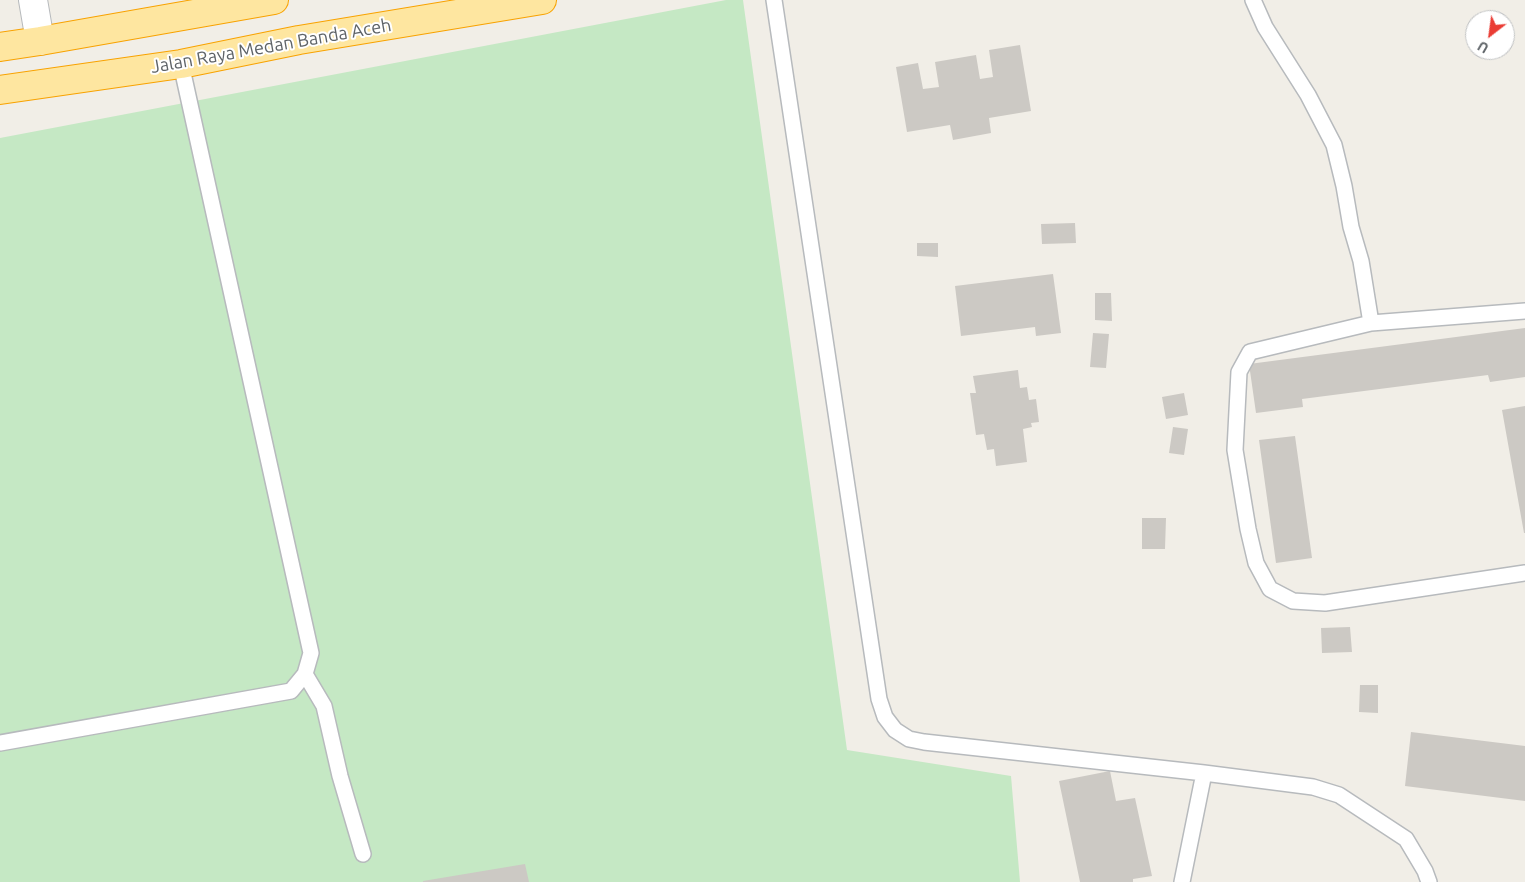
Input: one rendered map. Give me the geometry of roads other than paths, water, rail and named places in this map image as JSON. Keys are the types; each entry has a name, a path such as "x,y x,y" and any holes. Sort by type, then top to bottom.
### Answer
{"highway":[{"path":"0,47 40,41 175,8 274,0"},
{"name":"Jalan Raya Medan Banda Aceh","path":"0,90 181,64 299,40 542,0"}],"street":[{"path":"33,0 40,41"}],"lane":[{"path":"774,0 879,700 885,717 895,730 909,739 924,742 1313,787 1338,795 1406,839 1425,871 1429,882"},
{"path":"1252,0 1265,27 1308,96 1334,144 1351,227 1361,261 1371,323"},
{"path":"0,743 291,691 305,674 312,653 181,64"},
{"path":"1525,311 1371,323 1250,352 1240,372 1235,450 1248,530 1256,563 1270,588 1293,601 1325,603 1525,573"},
{"path":"305,674 324,706 340,776 363,854"},
{"path":"1182,882 1204,773"}]}
